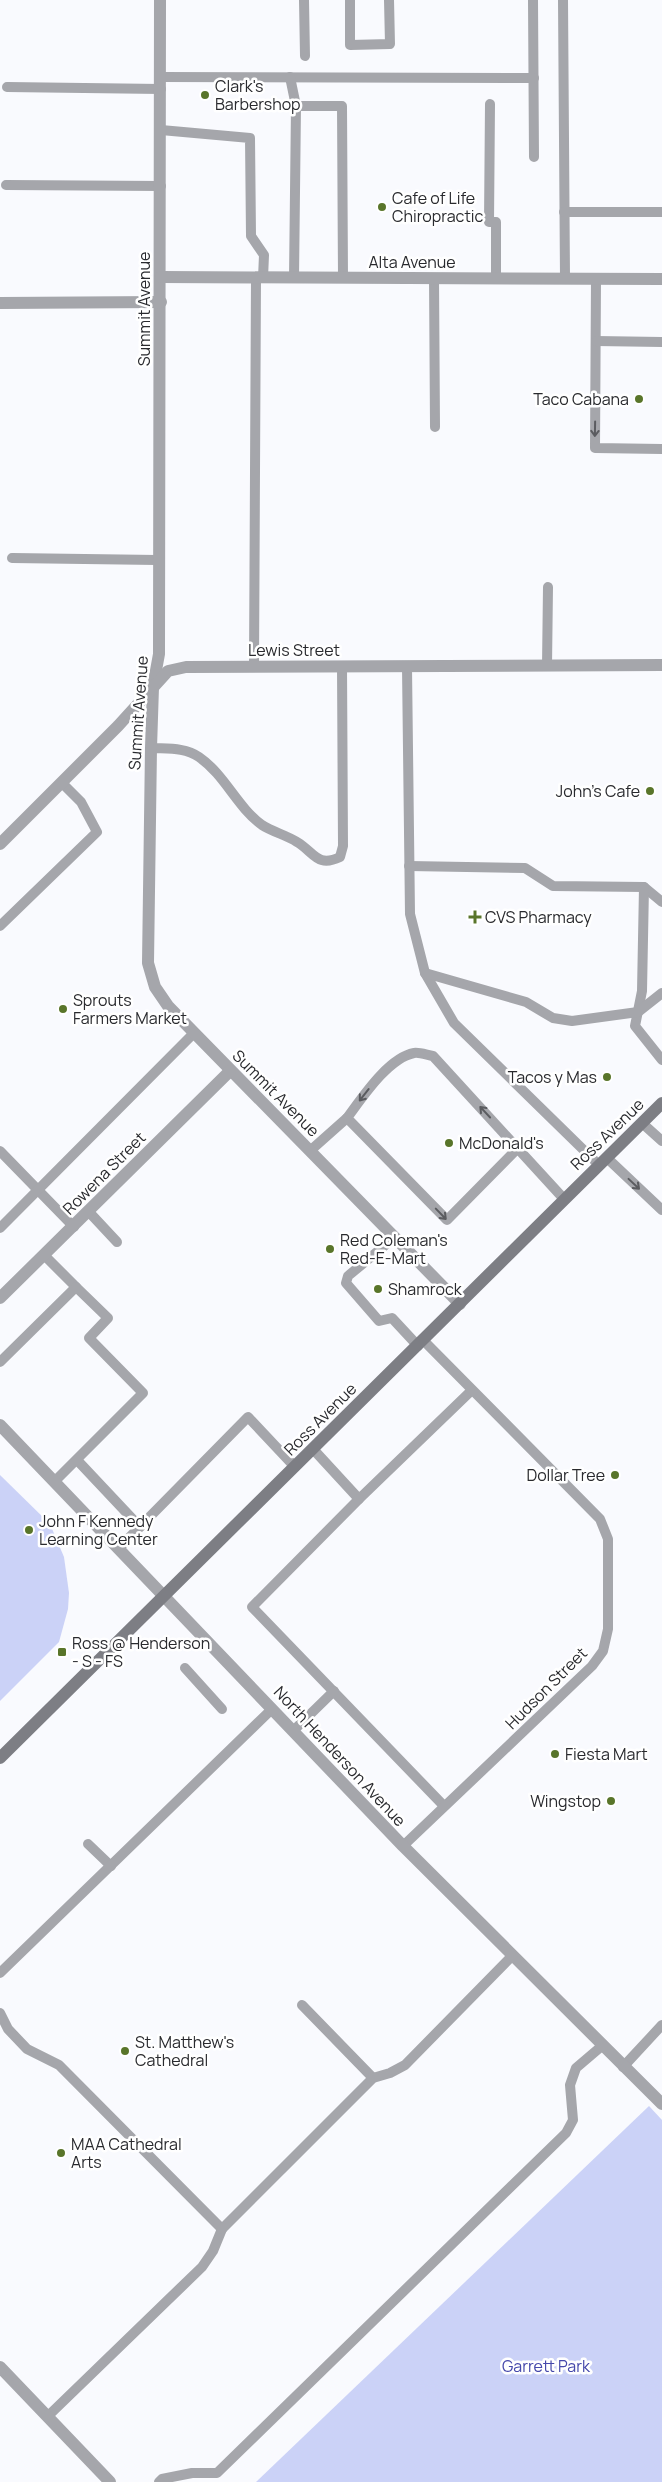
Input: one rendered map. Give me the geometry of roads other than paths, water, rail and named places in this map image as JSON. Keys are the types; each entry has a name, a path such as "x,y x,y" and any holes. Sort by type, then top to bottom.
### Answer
{"main road":[{"name":"Ross Avenue","path":"0,1758 662,1103"}],"street":[{"name":"Summit Avenue","path":"160,0 159,654 153,687 148,964 155,987 168,1006 460,1304"},
{"name":"Alta Avenue","path":"161,277 662,279"},
{"path":"0,303 161,302"},
{"name":"Lewis Street","path":"0,844 62,783 168,671 186,667 662,665"},
{"name":"Rowena Street","path":"0,1298 230,1071"},
{"name":"North Henderson Avenue","path":"0,1426 403,1846 662,2104"},
{"path":"3,2374 48,2416 110,2482"}],"lane":[{"path":"304,0 305,56"},
{"path":"350,0 350,45 390,44 388,0"},
{"path":"533,0 534,157"},
{"path":"563,0 564,278"},
{"path":"290,77 296,106 294,278"},
{"path":"7,87 290,77 534,78"},
{"path":"490,104 489,222 496,222 496,279"},
{"path":"296,106 342,106 343,278"},
{"path":"161,130 250,138 251,236 264,255 260,278 254,667"},
{"path":"6,185 161,186"},
{"path":"564,212 662,212"},
{"path":"434,278 435,427"},
{"path":"596,279 595,448 662,449"},
{"path":"596,342 662,342"},
{"path":"12,558 158,560"},
{"path":"547,666 548,587"},
{"path":"151,748 182,749 198,757 216,772 236,798 262,824 299,842 317,859 330,862 340,857 343,846 342,666"},
{"path":"408,667 410,914 425,972 454,1023 603,1162 662,1210"},
{"path":"0,926 97,832 80,802 62,783"},
{"path":"409,866 525,868 553,886 644,887 662,902"},
{"path":"644,887 642,991 635,1026 662,1060"},
{"path":"425,972 526,1002 553,1018 572,1021 638,1012 662,993"},
{"path":"0,1228 194,1033"},
{"path":"311,1150 347,1118 370,1087 398,1059 415,1053 433,1056 564,1199"},
{"path":"347,1118 447,1220 518,1148"},
{"path":"642,1123 662,1141"},
{"path":"0,1151 74,1227"},
{"path":"89,1212 118,1242"},
{"name":"Hudson Street","path":"395,1237 348,1276 346,1283 379,1321 392,1318 471,1391 600,1520 608,1539 608,1630 604,1651 592,1666 403,1846"},
{"path":"44,1255 108,1318 89,1338 143,1393 55,1482"},
{"path":"0,1362 76,1287"},
{"path":"444,1806 252,1607 359,1499 471,1391"},
{"path":"119,1548 248,1417 295,1467"},
{"path":"313,1449 359,1499"},
{"path":"77,1460 140,1526"},
{"path":"185,1668 222,1708"},
{"path":"293,1731 334,1691"},
{"path":"0,1973 112,1866 272,1708"},
{"path":"88,1844 112,1866"},
{"path":"48,2416 202,2267 214,2251 222,2229 373,2078 390,2074 405,2065 513,1955"},
{"path":"302,2005 373,2078"},
{"path":"0,2013 8,2029 27,2049 59,2065 222,2229"},
{"path":"623,2067 662,2025"},
{"path":"159,2482 162,2479 192,2474 217,2474 566,2133 573,2120 570,2085 576,2068 603,2045"}],"place":[{"name":"Clark's Barbershop","path":"205,95"},
{"name":"Cafe of Life Chiropractic","path":"382,207"},
{"name":"Taco Cabana","path":"639,399"},
{"name":"John's Cafe","path":"650,791"},
{"name":"CVS Pharmacy","path":"475,917"},
{"name":"Sprouts Farmers Market","path":"63,1009"},
{"name":"Tacos y Mas","path":"607,1077"},
{"name":"McDonald's","path":"449,1143"},
{"name":"Red Coleman's Red-E-Mart","path":"330,1249"},
{"name":"Shamrock","path":"378,1289"},
{"name":"Dollar Tree","path":"615,1475"},
{"name":"John F Kennedy Learning Center","path":"29,1530"},
{"name":"Ross @ Henderson - S - FS","path":"62,1652"},
{"name":"Fiesta Mart","path":"555,1754"},
{"name":"Wingstop","path":"611,1801"},
{"name":"St. Matthew's Cathedral","path":"125,2051"},
{"name":"MAA Cathedral Arts","path":"61,2153"}],"park label":[{"name":"Garrett Park","path":"546,2366"}]}
